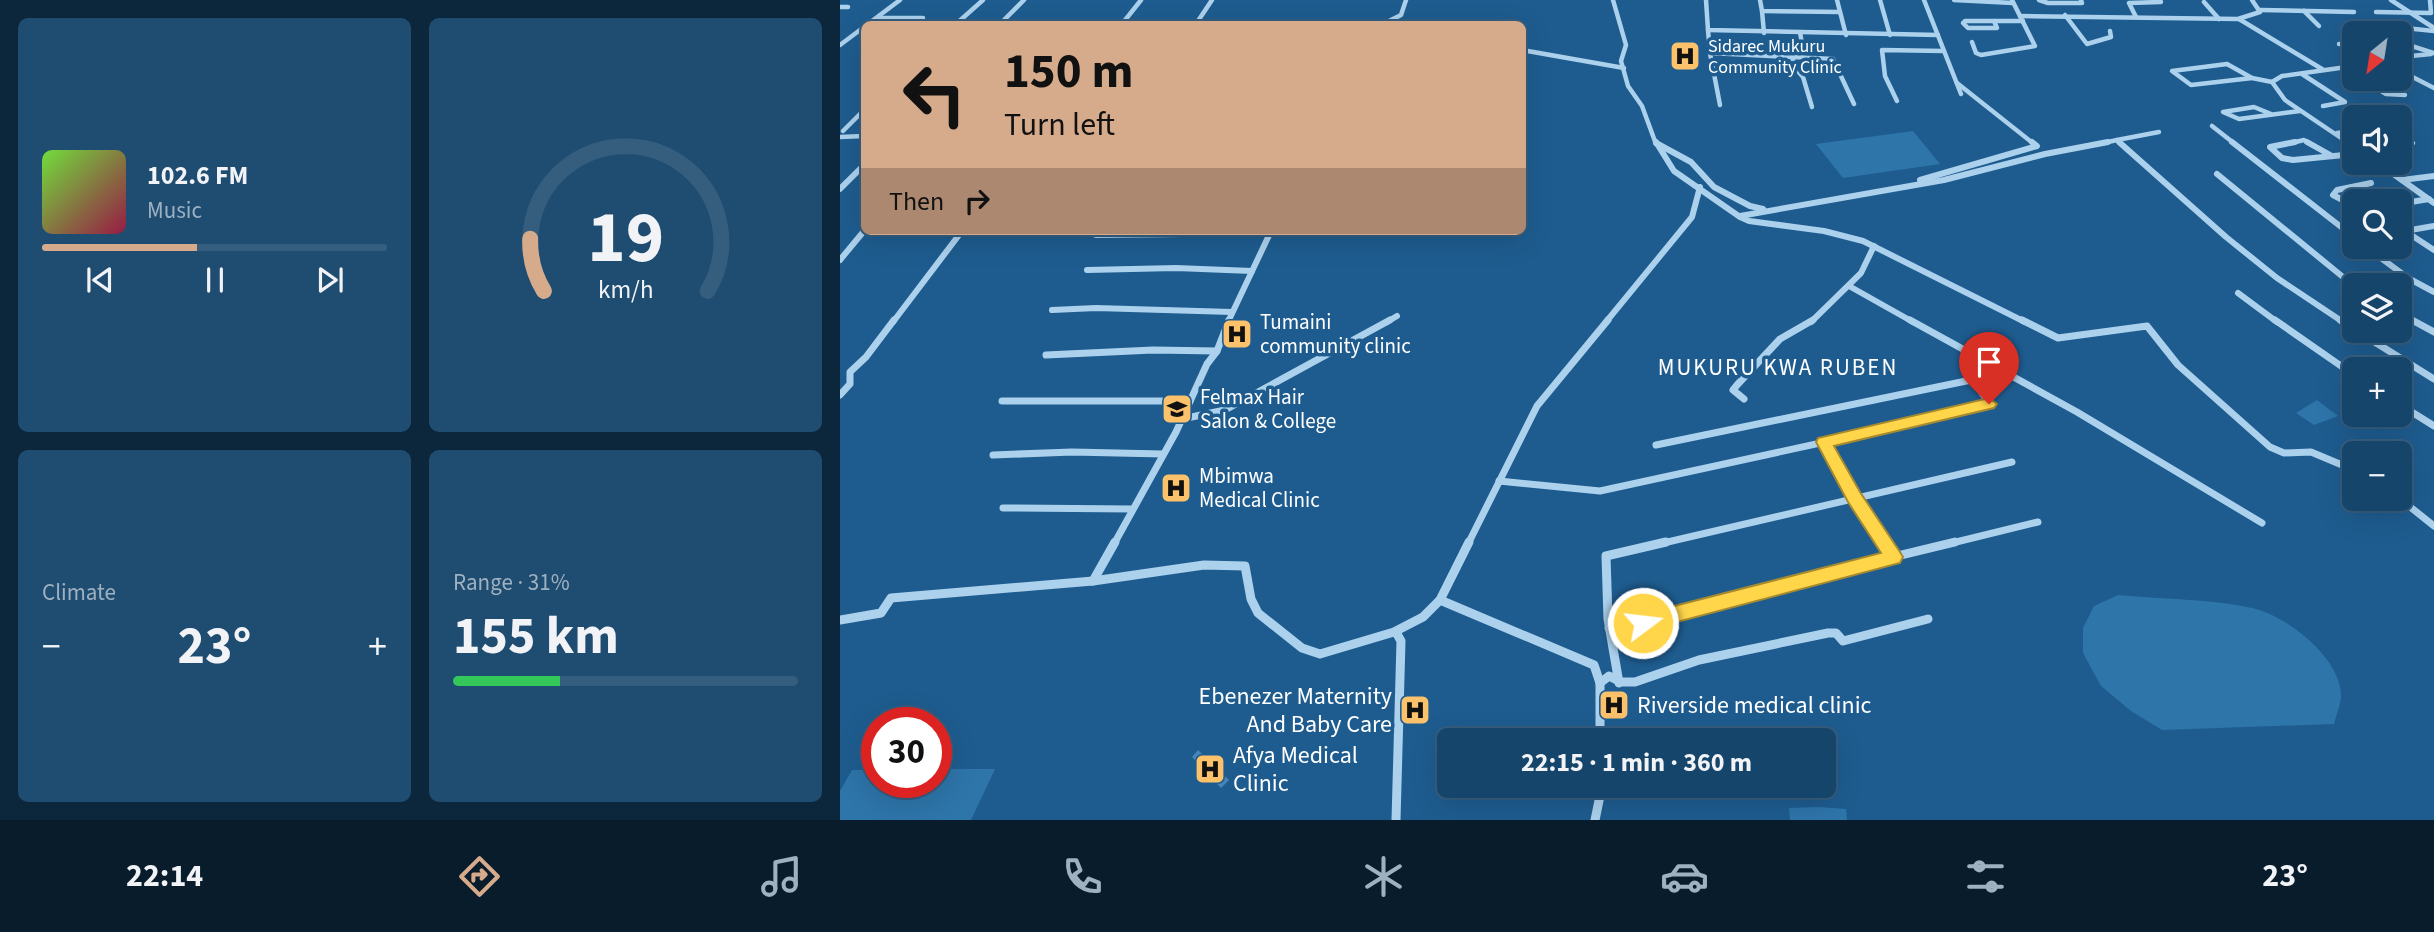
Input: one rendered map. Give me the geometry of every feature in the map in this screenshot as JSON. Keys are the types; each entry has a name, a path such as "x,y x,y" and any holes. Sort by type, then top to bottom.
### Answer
{"street":[{"path":"873,21 900,0"},
{"path":"960,21 983,0"},
{"path":"1003,21 1024,0"},
{"path":"1124,21 1141,0"},
{"path":"1198,21 1212,0"},
{"path":"1389,21 1401,15 1406,0"},
{"path":"1614,0 1626,45 1621,61 1628,86 1643,106 1656,143 1674,171 1738,216 1749,221 1824,231 1874,246 2059,338 2123,327 2147,326 2178,365 2270,447 2284,453 2311,452 2342,465"},
{"path":"1706,0 1715,93 1720,105"},
{"path":"1760,0 1764,33"},
{"path":"1837,0 1846,35"},
{"path":"1880,0 1890,35"},
{"path":"1924,0 1961,94"},
{"path":"1954,0 2013,1 2034,47 1982,55 1976,53 1972,42"},
{"path":"2039,0 2048,3 2082,3 2081,0"},
{"path":"2252,0 2260,10"},
{"path":"2391,0 2434,29"},
{"path":"2376,12 2432,13 2430,0"},
{"path":"2136,17 2129,3 2161,2"},
{"path":"2204,2 2219,19"},
{"path":"840,7 848,7"},
{"path":"1994,21 1996,29 1968,28 1963,23 2065,15 2238,19 2253,17 2260,10 2354,12"},
{"path":"1762,11 1840,12"},
{"path":"2304,11 2319,26"},
{"path":"2065,15 2086,44 2111,37 2110,32"},
{"path":"877,18 923,18"},
{"path":"2238,19 2322,69"},
{"path":"2412,28 2434,29"},
{"path":"840,45 861,30"},
{"path":"1708,30 1938,35"},
{"path":"1800,32 1804,56"},
{"path":"2412,46 2434,53"},
{"path":"1897,101 1885,76 1882,50 1944,51"},
{"path":"1526,51 1624,68"},
{"path":"1710,53 1833,59 1854,104"},
{"path":"2412,56 2434,53"},
{"path":"1792,57 1796,69 1803,77 1812,107"},
{"path":"2252,78 2230,64 2173,70 2173,74 2187,84 2196,85 2252,78 2272,82 2282,76 2342,67"},
{"path":"2301,74 2345,102 2323,106"},
{"path":"2412,77 2434,88"},
{"path":"2272,82 2285,100 2342,137"},
{"path":"1656,143 1691,162 1710,184 1759,209 1908,184 2037,146 1957,83"},
{"path":"2381,91 2386,94 2405,95"},
{"path":"2271,114 2254,107 2223,112 2239,119 2301,111"},
{"path":"842,134 861,113"},
{"path":"2213,126 2342,228"},
{"path":"1738,216 1944,180 2045,153 2159,132"},
{"path":"2337,133 2342,132"},
{"path":"842,134 861,136"},
{"path":"2117,140 2226,237 2277,278 2342,321"},
{"path":"2332,156 2304,140 2271,146 2287,160 2332,156 2342,155"},
{"path":"840,189 861,168"},
{"path":"2217,174 2342,276"},
{"path":"855,175 861,175"},
{"path":"2395,175 2431,201"},
{"path":"2402,180 2434,176"},
{"path":"2342,200 2333,195 2337,190 2371,183"},
{"path":"840,621 881,613 891,598 1094,581 1205,565 1245,566 1256,611 1312,654 1328,653 1352,644 1397,634 1427,616 1440,600 1537,406 1692,217 1700,187"},
{"path":"2412,203 2431,201"},
{"path":"2412,229 2434,226"},
{"path":"840,260 861,234"},
{"path":"840,395 850,384 850,372 866,357 959,235"},
{"path":"1094,581 1182,419 1207,364 1217,351 1232,312 1270,235"},
{"path":"2412,237 2434,250"},
{"path":"1744,399 1733,390 1788,332 1812,321 1849,286 1867,264 1874,246"},
{"path":"2382,259 2408,278 2434,292"},
{"path":"1087,270 1176,268 1252,271"},
{"path":"1849,286 2077,412 2262,523"},
{"path":"2238,293 2342,368"},
{"path":"1052,310 1096,308 1232,312"},
{"path":"1182,419 1225,410 1397,316"},
{"path":"2412,320 2434,332"},
{"path":"2376,343 2434,379"},
{"path":"1046,355 1153,350 1217,351"},
{"path":"1499,481 1600,491 1984,407 1989,402 1982,393 1983,388 1971,380 1656,445"},
{"path":"840,385 850,384"},
{"path":"1002,401 1190,401"},
{"path":"2412,412 2434,426"},
{"path":"1824,442 1854,497 1894,557"},
{"path":"993,455 1072,452 1163,454"},
{"path":"1619,683 1609,628 1606,556 2012,462"},
{"path":"1003,508 1132,509"},
{"path":"2412,508 2434,526"},
{"path":"1609,628 1618,629 2038,522"},
{"path":"1440,600 1594,665 1600,683 1600,728"},
{"path":"1600,683 1609,676 1619,683 1632,683 1679,665 1766,645 1779,646 1828,633 1836,633 1843,640 1847,640 1928,620"},
{"path":"1396,820 1401,641 1397,634"},
{"path":"1595,820 1601,798"}],"shaded area":[{"path":"1913,131 1940,164 1843,178 1816,144"},
{"path":"2317,400 2338,416 2314,425 2296,413"},
{"path":"2118,595 2236,605 2266,612 2281,620 2310,641 2333,668 2341,698 2334,724 2162,730 2131,711 2101,686 2083,653 2083,628 2094,606"},
{"path":"952,769 995,769 971,820 840,820 840,791 852,770 861,770 861,798 952,798"},
{"path":"1789,808 1846,809 1847,820 1790,820"}],"building":[{"name":"Afya Medical Clinic","path":"1198,750 1229,780 1221,788 1192,757"}],"place":[{"name":"Sidarec Mukuru Community Clinic","path":"1685,56"},
{"name":"Tumaini community clinic","path":"1237,334"},
{"name":"Felmax Hair Salon & College","path":"1177,409"},
{"name":"Mbimwa Medical Clinic","path":"1176,488"},
{"name":"Riverside medical clinic","path":"1614,705"},
{"name":"Ebenezer Maternity And Baby Care","path":"1415,710"},
{"name":"Afya Medical Clinic","path":"1210,769"}],"district":[{"name":"MUKURU KWA RUBEN","path":"1778,367"}],"route":[{"path":"1643,623 1894,557 1854,497 1824,442 1989,404"}]}
